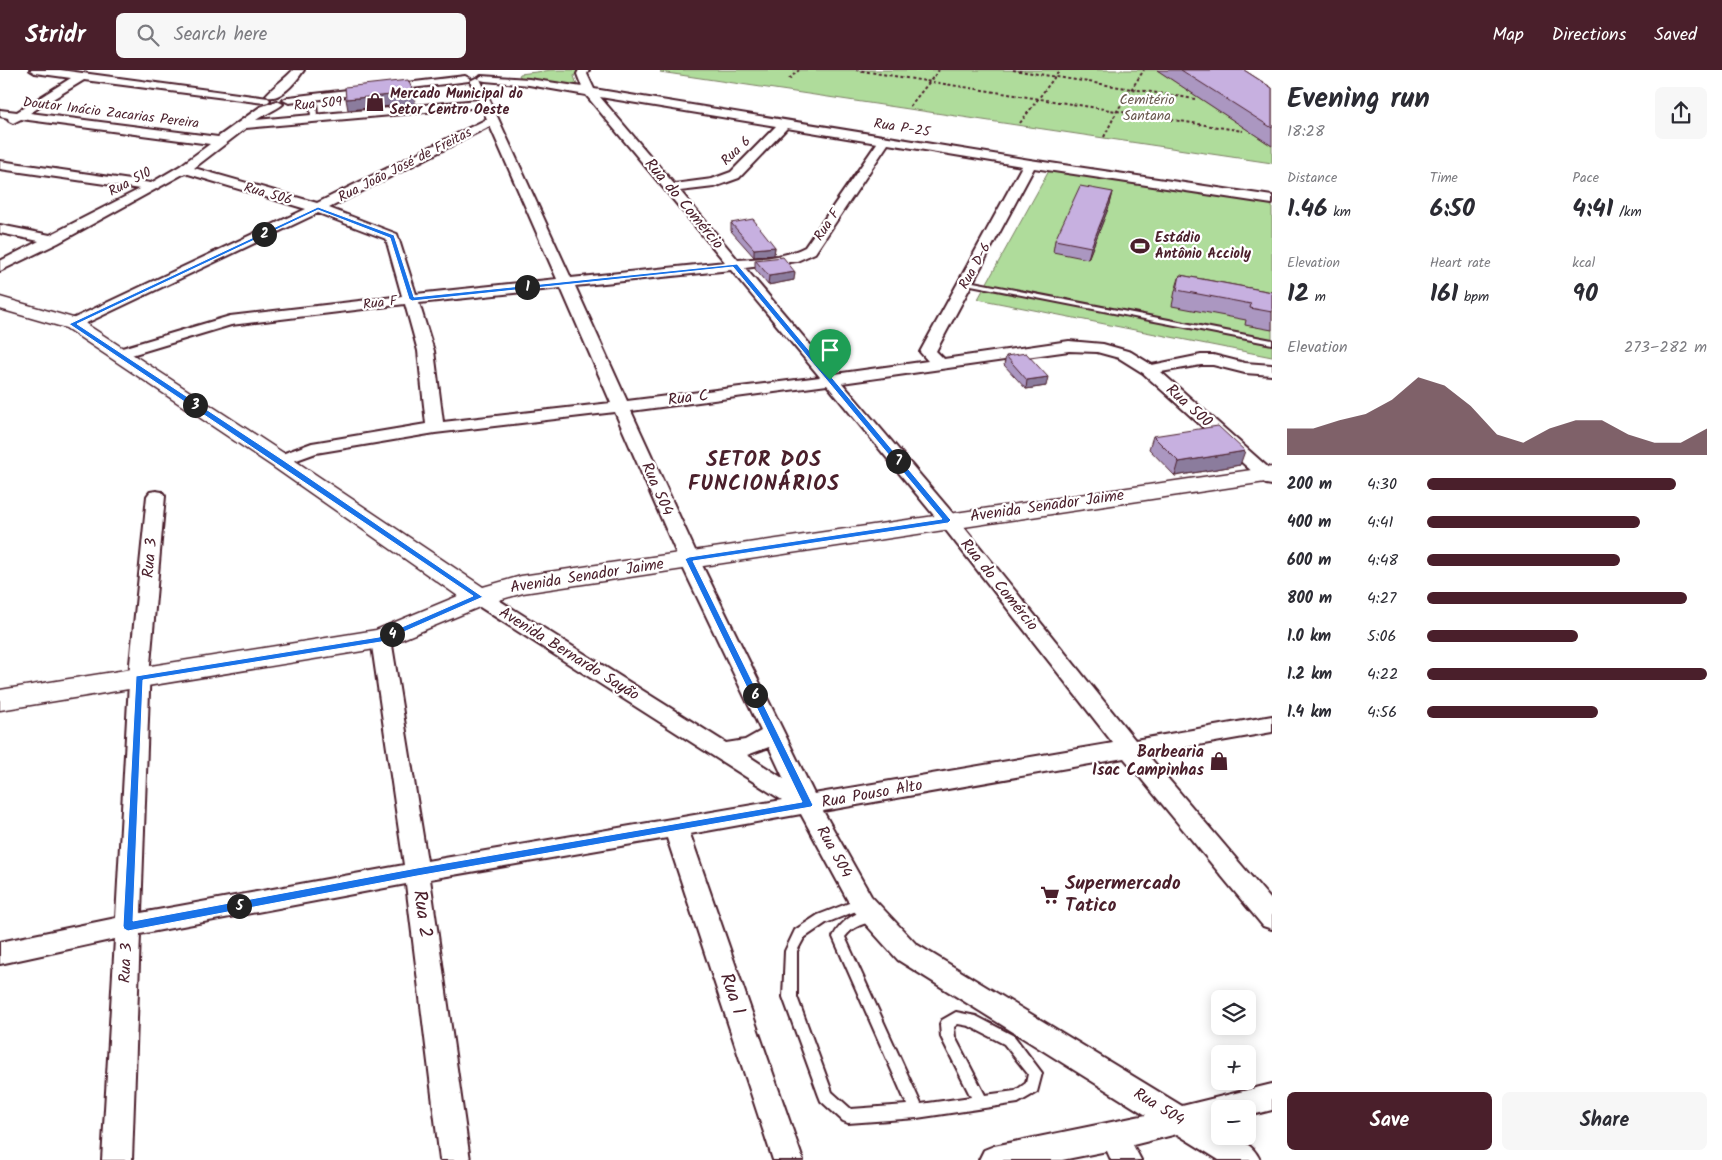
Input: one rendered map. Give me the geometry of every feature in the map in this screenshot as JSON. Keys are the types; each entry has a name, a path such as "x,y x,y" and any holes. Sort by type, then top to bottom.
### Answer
{"street":[{"name":"Rua P-25","path":"35,70 83,73 249,97 276,98 309,96 477,76 510,74 530,76 590,92 1030,164 1272,200"},
{"name":"Rua 510","path":"0,267 184,169 276,98 300,70"},
{"path":"584,70 582,74 590,92"},
{"path":"0,126 83,73"},
{"name":"Rua P-25","path":"477,76 530,76"},
{"name":"Rua 504","path":"477,76 484,103 689,559 808,805 868,910 907,952 1245,1160"},
{"name":"Rua do Comércio","path":"590,92 618,112 671,188 948,520 1129,748 1272,919"},
{"name":"Rua 509","path":"243,125 484,103"},
{"path":"618,112 671,105"},
{"name":"Doutor Inácio Zacarias Pereira","path":"0,113 218,141"},
{"name":"Rua João José de Freitas","path":"72,324 318,208 492,121"},
{"name":"Rua 6","path":"671,188 714,183 735,175 784,124"},
{"name":"Rua F","path":"118,354 230,321 797,257 810,250 885,140"},
{"name":"Rua D-6","path":"940,364 928,352 1030,164"},
{"path":"0,165 153,187"},
{"name":"Rua 506","path":"184,169 318,208 392,237 426,351 435,428"},
{"path":"0,229 53,240"},
{"name":"Avenida Bernardo Sayão","path":"0,302 72,324 280,461 479,597 808,805"},
{"name":"Rua C","path":"280,461 312,448 435,428 830,380 1069,346 1098,347"},
{"name":"Rua 500","path":"1098,347 1125,354 1149,370 1270,476"},
{"path":"1149,370 1201,360 1213,360 1245,368 1272,370"},
{"name":"Avenida Senador Jaime","path":"0,700 381,639 479,597 521,584 948,520 1270,476"},
{"name":"Rua 3","path":"117,1160 139,678 156,496"},
{"name":"Rua 2","path":"381,639 417,872 455,1160"},
{"name":"Rua Pouso Alto","path":"0,953 128,926 417,872 1272,724"},
{"path":"721,751 751,747 764,742 774,734"},
{"name":"Rua 1","path":"676,828 788,1160"},
{"path":"1256,1101 1272,1097"},
{"path":"994,1160 1120,1148 1180,1120 1211,1112"}],"lane":[{"path":"309,96 314,119"},
{"path":"966,282 1272,342"},
{"path":"868,910 842,928 839,937 917,1110"},
{"path":"868,910 822,919 799,934 791,952 790,997 826,1096 848,1116 917,1110 981,1102 1018,1097 1032,1087 1035,1073 1009,1040 971,1020 956,1018 947,1024 948,1036 981,1102"}],"path":[{"path":"789,79 799,70"},
{"path":"856,70 1243,131"},
{"path":"910,106 939,70"},
{"path":"1013,70 1195,99"},
{"path":"1020,123 1060,70"},
{"path":"1104,136 1117,111 1144,70"}],"green space":[{"path":"552,70 578,70 574,76 578,88 524,79 519,76 520,74"},
{"name":"Cemitério Santana","path":"662,70 1157,70 1272,146 1272,163 660,72"},
{"name":"Estádio Antônio Accioly","path":"1050,169 1272,205 1272,357 978,299"}],"building":[{"path":"1181,70 1244,70 1272,88 1272,128"},
{"path":"408,80 414,93 346,99 345,87"},
{"path":"1080,186 1113,192 1091,247 1055,240"},
{"path":"753,219 775,247 754,249 731,223"},
{"path":"783,257 795,272 769,276 755,260"},
{"path":"1180,275 1272,292 1272,312 1250,308 1251,304 1177,290"},
{"path":"1026,353 1048,377 1027,380 1006,356"},
{"path":"1218,426 1245,451 1179,462 1153,436"}],"place":[{"name":"Mercado Municipal do Setor Centro Oeste","path":"375,102"},
{"name":"Estádio Antônio Accioly","path":"1140,246"},
{"name":"Barbearia Isac Campinhas","path":"1219,761"},
{"name":"Supermercado Tatico","path":"1050,895"}],"district":[{"name":"SETOR DOS FUNCIONÁRIOS","path":"764,472"}],"route":[{"path":"318,208 392,237 412,299 734,265 830,380 948,520 689,559 808,805 417,872 128,926 139,678 381,639 479,597 280,461 72,324 318,208"}]}
